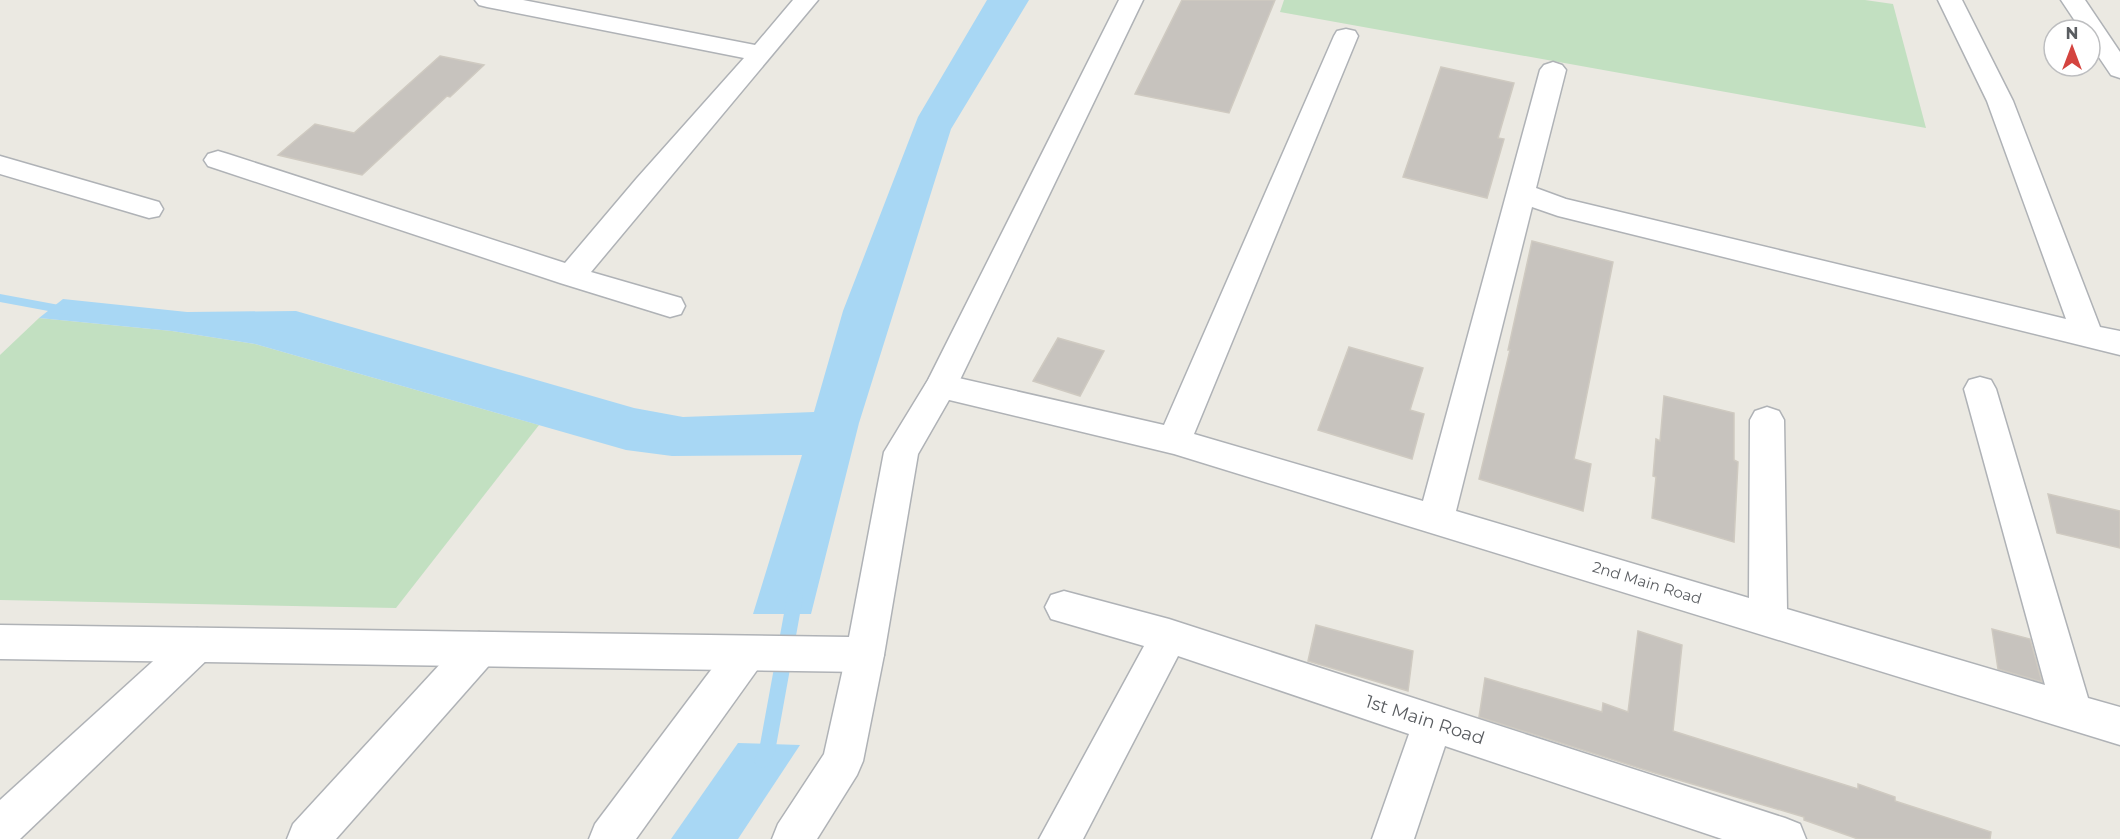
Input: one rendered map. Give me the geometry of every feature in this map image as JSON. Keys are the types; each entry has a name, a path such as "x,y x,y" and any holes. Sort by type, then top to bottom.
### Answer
{"street":[{"path":"487,0 760,54"},
{"path":"571,276 806,0"},
{"path":"793,839 843,761 865,655 901,452 941,386 1131,0"},
{"path":"1950,0 2000,101 2088,336"},
{"path":"2073,0 2120,70"},
{"path":"1174,441 1346,36"},
{"path":"1436,520 1553,70"},
{"path":"218,160 571,276 670,306"},
{"path":"0,165 149,209"},
{"path":"1521,192 1558,207 2120,343"},
{"name":"2nd Main Road","path":"941,386 1174,441 2120,726"},
{"path":"1980,389 2072,711"},
{"path":"1767,420 1768,620"},
{"name":"1st Main Road","path":"1064,608 1169,636 1771,837"},
{"path":"1060,839 1169,636"},
{"path":"0,642 865,655"},
{"path":"0,829 197,645"},
{"path":"308,839 479,649"},
{"path":"610,839 746,654"},
{"path":"1394,839 1433,723"}],"green space":[{"path":"1284,0 1865,0 1893,4 1926,128 1280,12"},
{"path":"39,318 172,331 255,344 539,425 396,608 0,600 0,355"}],"water":[{"path":"987,0 1029,0 951,129 859,423 811,614 753,614 802,455 672,456 626,450 255,344 172,331 39,318 63,299 187,312 296,311 634,408 683,417 814,412 843,311 918,117"},
{"path":"738,743 800,745 738,839 671,839"}],"building":[{"path":"1182,0 1275,0 1229,113 1135,94"},
{"path":"440,56 484,65 362,175 278,155 315,124 354,133"},
{"path":"1441,67 1514,83 1498,138 1504,139 1487,198 1403,177"},
{"path":"1532,241 1613,262 1574,459 1591,464 1583,511 1479,479 1510,350 1508,350"},
{"path":"1058,338 1104,351 1080,396 1033,381"},
{"path":"1349,347 1423,368 1410,410 1424,414 1412,459 1318,430"},
{"path":"1664,396 1734,413 1734,460 1738,462 1734,542 1652,518 1656,477 1653,476 1656,439 1660,441"},
{"path":"2048,494 2120,511 2120,548 2057,533"},
{"path":"1316,625 1413,651 1408,691 1308,661"},
{"path":"1992,629 2030,639 2042,682 1998,669"},
{"path":"1638,631 1682,645 1673,731 1858,789 1858,784 1895,797 1895,801 1991,832 1990,839 1858,839 1804,820 1804,817 1479,717 1485,678 1602,712 1603,703 1628,712"}],"waterway":[{"path":"0,298 70,311"},
{"path":"762,760 767,752 795,597"}]}
